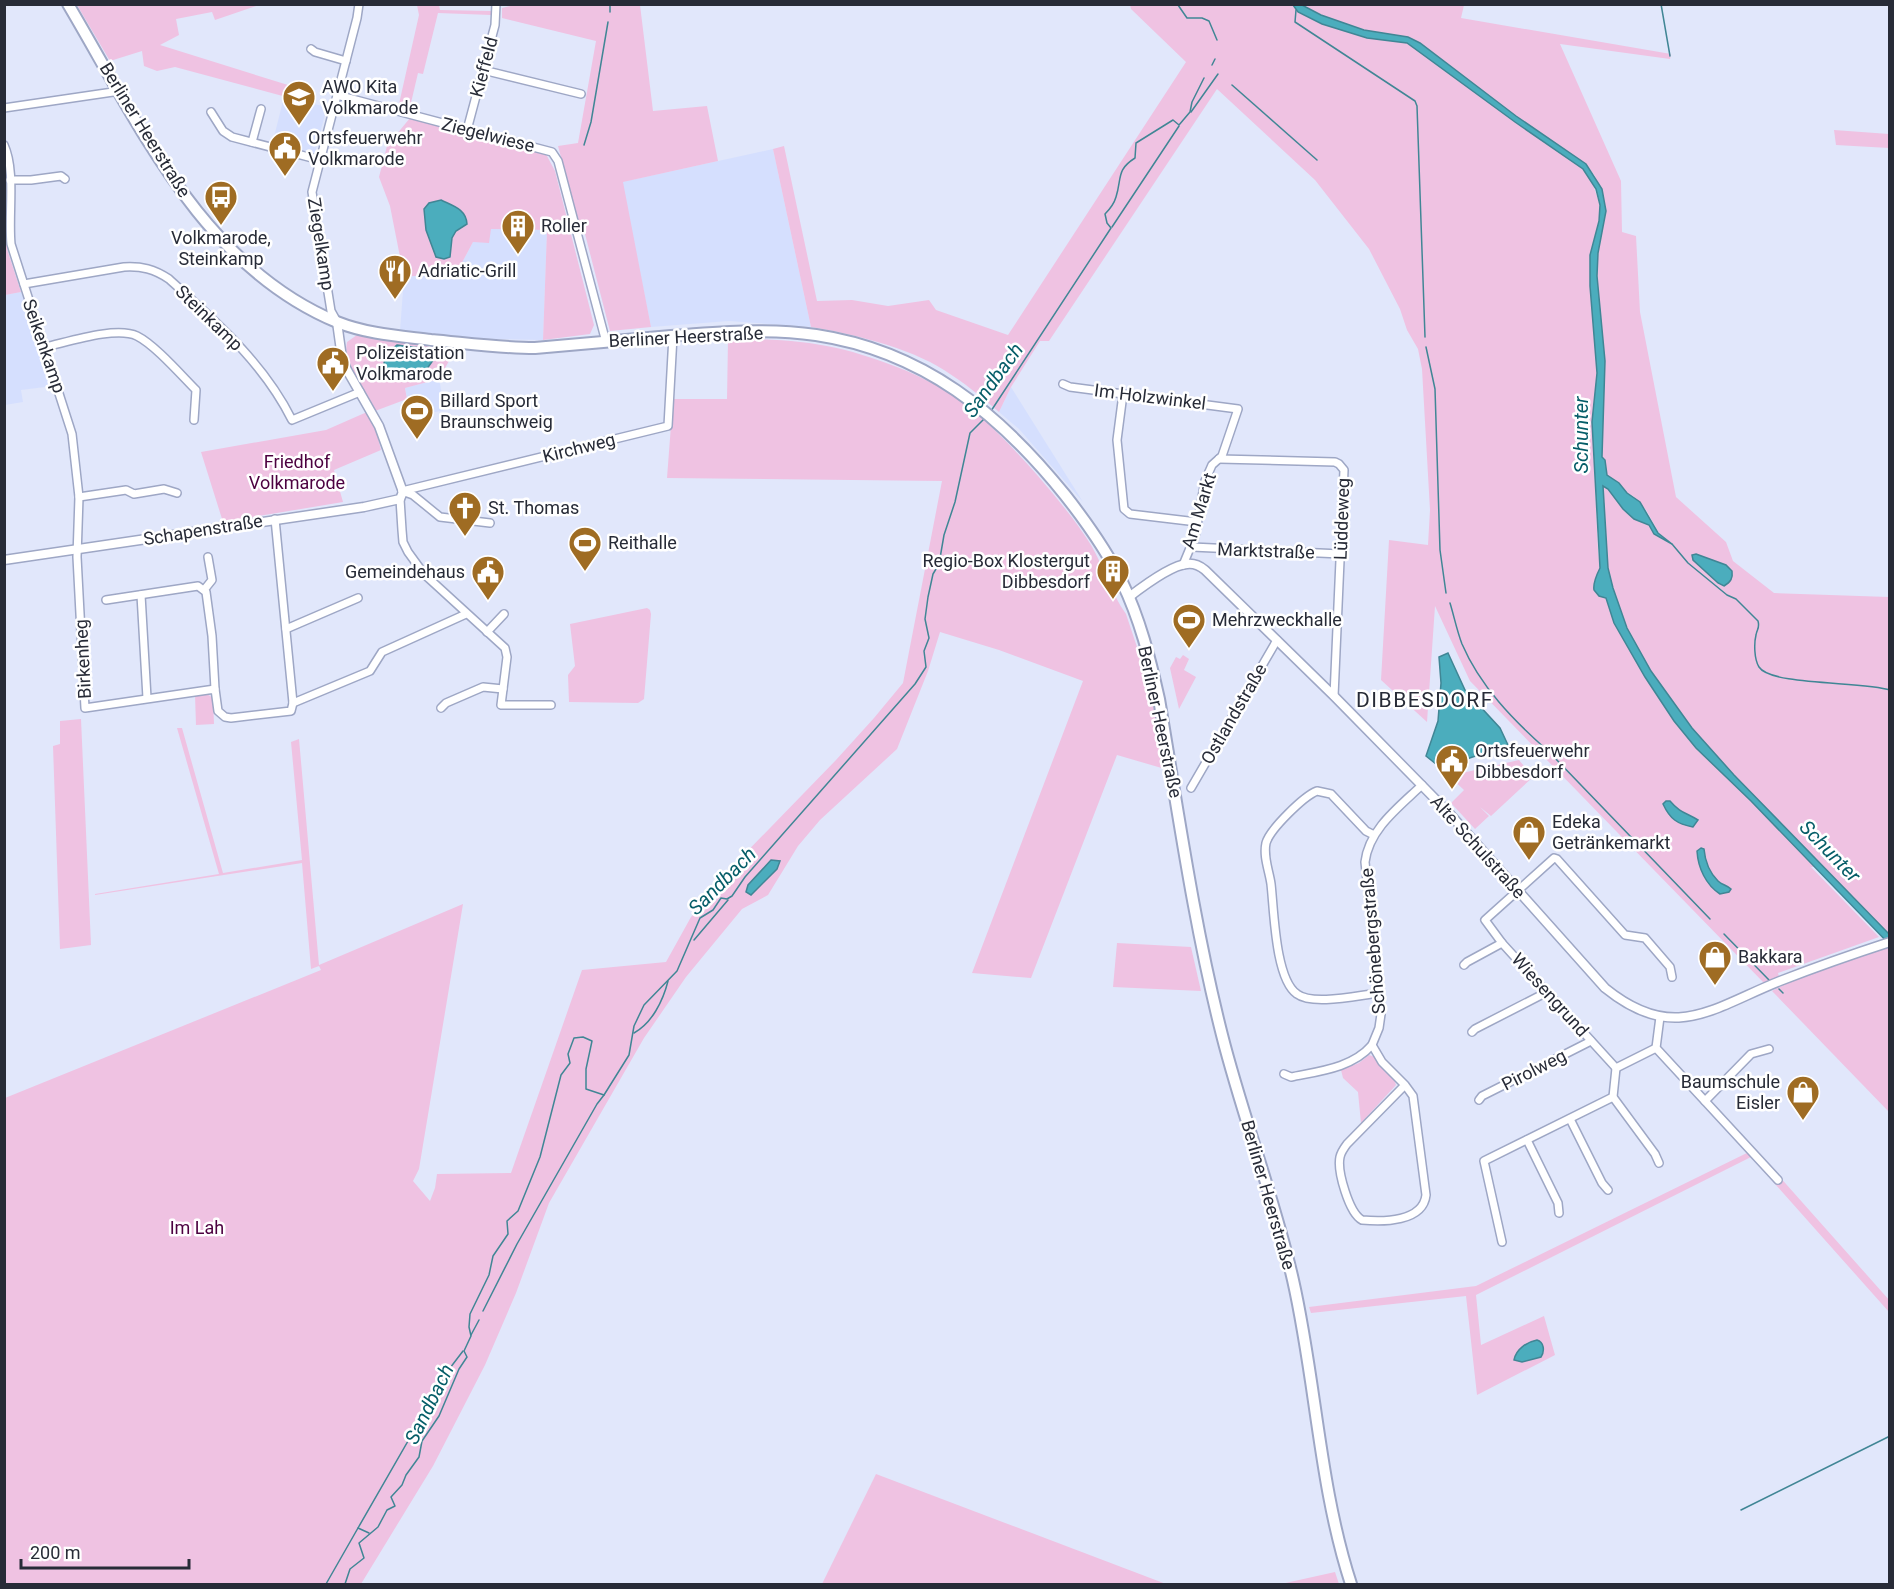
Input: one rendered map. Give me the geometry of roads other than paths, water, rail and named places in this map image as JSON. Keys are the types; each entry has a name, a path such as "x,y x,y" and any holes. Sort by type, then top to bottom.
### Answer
{"main road":[{"name":"Berliner Heerstraße","path":"68,4 172,178 219,236 268,283 295,301 337,322 373,332 504,348 535,348 731,331 791,333 852,343 919,368 952,386 983,408 1047,473 1104,550 1129,597 1150,659 1214,1002 1293,1282 1330,1506 1351,1584"}],"street":[{"name":"Ziegelkamp","path":"337,322 331,311 312,198 359,4"},
{"name":"Kieffeld","path":"467,130 496,20 496,4"},
{"path":"311,49 346,61"},
{"path":"483,70 581,94"},
{"path":"4,108 113,92 118,89"},
{"name":"Ziegelwiese","path":"337,95 541,148 555,156 606,342"},
{"path":"252,142 261,109"},
{"path":"211,112 225,133 232,137 320,160"},
{"name":"Seikenkamp","path":"4,145 10,165 11,244 72,434 79,496 79,548"},
{"path":"10,180 61,176 65,179"},
{"name":"Steinkamp","path":"24,284 124,267 154,270 169,279 249,357 274,387 291,420 360,392"},
{"path":"337,322 346,370 379,426 401,495 403,542 408,552 424,574 507,652 501,705 551,705"},
{"path":"45,347 110,334 125,333 138,337 196,390 194,420"},
{"name":"Kirchweg","path":"401,495 668,426 674,336"},
{"name":"Im Holzwinkel","path":"1063,384 1070,387 1238,409"},
{"path":"1124,394 1117,440 1124,509 1130,514 1197,522"},
{"name":"Am Markt","path":"1183,565 1192,547 1205,481 1212,465 1220,459 1238,409"},
{"name":"Lüddeweg","path":"1220,459 1339,464 1344,470 1334,696"},
{"path":"79,496 126,490 134,494 164,489 177,493"},
{"path":"401,495 413,495 440,517 490,524"},
{"name":"Schapenstraße","path":"4,560 364,507 401,495"},
{"path":"274,519 293,706"},
{"name":"Marktstraße","path":"1192,547 1341,554"},
{"name":"Birkenheg","path":"79,548 77,557 85,708 215,689"},
{"path":"208,557 212,580 204,590 212,636 218,711 225,717 287,713 293,706 370,671 382,652 466,614"},
{"name":"Alte Schulstraße","path":"1183,565 1194,564 1205,570 1334,696 1457,822 1605,988 1624,1002 1660,1017 1704,1014 1778,982 1890,942"},
{"path":"1129,597 1183,565"},
{"name":"Birkenheg","path":"106,600 198,586 204,590"},
{"path":"141,595 147,698"},
{"path":"286,629 358,598"},
{"path":"487,632 504,614"},
{"name":"Ostlandstraße","path":"1191,788 1277,640"},
{"path":"441,708 483,687 503,689"},
{"name":"Schönebergstraße","path":"1372,1045 1381,1021 1366,854 1374,835 1422,785"},
{"path":"1374,835 1366,831 1331,794 1317,791 1302,802 1270,834 1265,851 1271,885 1274,927 1284,972 1291,988 1300,996 1312,999 1379,993"},
{"path":"1517,890 1551,859 1557,859 1625,935 1645,938 1670,967 1672,976"},
{"name":"Wiesengrund","path":"1517,890 1485,920 1502,943 1616,1068"},
{"path":"1464,965 1502,943"},
{"path":"1472,1032 1547,992"},
{"path":"1656,1048 1660,1017"},
{"name":"Pirolweg","path":"1479,1100 1482,1096 1591,1041"},
{"path":"1284,1074 1291,1077 1351,1062 1372,1045 1382,1062 1405,1084 1413,1096 1426,1195 1423,1207 1418,1212 1404,1217 1362,1220 1351,1209 1339,1159 1343,1149 1405,1084"},
{"path":"1656,1048 1616,1068 1612,1097 1659,1163"},
{"path":"1656,1048 1778,1180"},
{"path":"1705,1101 1751,1054 1768,1049"},
{"path":"1503,1242 1484,1161 1612,1097"},
{"path":"1570,1119 1602,1183 1608,1190"},
{"path":"1527,1140 1557,1203 1559,1213"}],"water":[{"path":"1293,5 1302,5 1321,15 1364,30 1408,37 1420,43 1516,116 1586,164 1602,189 1606,211 1598,253 1597,276 1605,361 1602,457 1605,460 1607,475 1640,502 1658,533 1672,544 1654,534 1649,525 1634,519 1603,486 1608,568 1627,628 1651,671 1692,728 1734,775 1889,934 1889,944 1751,801 1696,748 1674,721 1645,677 1614,623 1606,598 1599,596 1594,590 1600,568 1592,422 1597,373 1590,286 1590,255 1599,221 1600,205 1596,189 1583,169 1407,43 1367,38 1322,24 1298,12"},
{"path":"441,200 461,211 467,224 456,231 452,238 450,257 444,259 436,257 426,230 424,209 429,203"},
{"path":"397,345 436,350 434,359 421,377 401,379 389,374 384,364 385,355"},
{"path":"1696,554 1726,565 1732,571 1730,581 1724,586 1718,583 1693,560 1692,555"},
{"path":"1448,653 1465,690 1500,728 1508,745 1452,764 1436,764 1426,756 1438,721 1441,683 1439,657"},
{"path":"1670,801 1680,810 1698,820 1693,827 1671,817 1663,804"},
{"path":"1704,849 1713,874 1731,889 1729,892 1720,894 1707,881 1698,857 1697,851"},
{"path":"771,860 780,861 777,869 751,895 746,892 748,885"},
{"path":"1537,1340 1543,1347 1541,1357 1522,1362 1514,1360 1523,1347"}],"waterway":[{"path":"610,4 610,12"},
{"name":"Sandbach","path":"1175,4 1187,18 1202,18 1209,21 1217,40"},
{"path":"1661,4 1670,56"},
{"path":"1296,10 1295,22 1415,101 1417,106 1425,337"},
{"path":"584,145 591,122 608,22"},
{"name":"Sandbach","path":"1212,65 1215,59"},
{"path":"1191,112 1218,74"},
{"name":"Sandbach","path":"991,411 1111,228 1105,214 1115,200 1122,171 1135,158 1136,143 1173,120 1179,125 1190,112 1192,102 1204,78"},
{"path":"1232,85 1317,160"},
{"path":"1112,227 1179,126"},
{"path":"1426,347 1435,389 1440,550 1446,593"},
{"name":"Sandbach","path":"345,1584 350,1569 364,1558 359,1543 378,1527 387,1510 395,1506 391,1497 402,1485 419,1457 422,1441 439,1416 459,1369 467,1357 464,1351 471,1336 470,1314 489,1275 493,1256 508,1234 507,1221 518,1211 540,1157 561,1075 570,1063 568,1054 574,1038 583,1037 592,1041 586,1069 586,1089 604,1095 629,1055 634,1026 644,1005 677,971 700,918 713,910 721,898 727,899 732,896 745,877 915,684 926,667 924,651 929,638 925,619 933,574 939,564 944,535 955,502 970,433 984,419"},
{"path":"1672,544 1688,563 1727,595 1736,599 1758,621 1755,655 1757,664 1767,673 1799,680 1890,690"},
{"path":"1450,603 1462,644 1478,674 1498,702 1547,750"},
{"path":"1553,756 1710,919"},
{"path":"694,940 728,900"},
{"path":"1724,934 1769,980"},
{"path":"634,1033 656,1011 668,981"},
{"path":"1779,989 1783,993"},
{"path":"483,1311 517,1244 604,1095"},
{"path":"471,1335 479,1320"},
{"path":"358,1528 450,1368 463,1351"},
{"path":"1741,1510 1890,1436"},
{"path":"326,1584 358,1528 369,1533"}],"place":[{"name":"AWO Kita Volkmarode","path":"299,126"},
{"name":"Ortsfeuerwehr Volkmarode","path":"285,177"},
{"name":"Volkmarode, Steinkamp","path":"221,226"},
{"name":"Roller","path":"518,255"},
{"name":"Adriatic-Grill","path":"395,300"},
{"name":"Polizeistation Volkmarode","path":"333,392"},
{"name":"Billard Sport Braunschweig","path":"417,440"},
{"name":"St. Thomas","path":"465,537"},
{"name":"Reithalle","path":"585,572"},
{"name":"Regio-Box Klostergut Dibbesdorf","path":"1113,600"},
{"name":"Gemeindehaus","path":"488,601"},
{"name":"Mehrzweckhalle","path":"1189,649"},
{"name":"Ortsfeuerwehr Dibbesdorf","path":"1452,790"},
{"name":"Edeka Getränkemarkt","path":"1529,861"},
{"name":"Bakkara","path":"1715,986"},
{"name":"Baumschule Eisler","path":"1803,1121"}],"district":[{"name":"DIBBESDORF","path":"1425,700"}],"water label":[{"name":"Schunter","path":"1581,435"},
{"name":"Schunter","path":"1830,851"}],"park label":[{"name":"Friedhof Volkmarode","path":"297,472"},
{"name":"Im Lah","path":"197,1228"}]}
